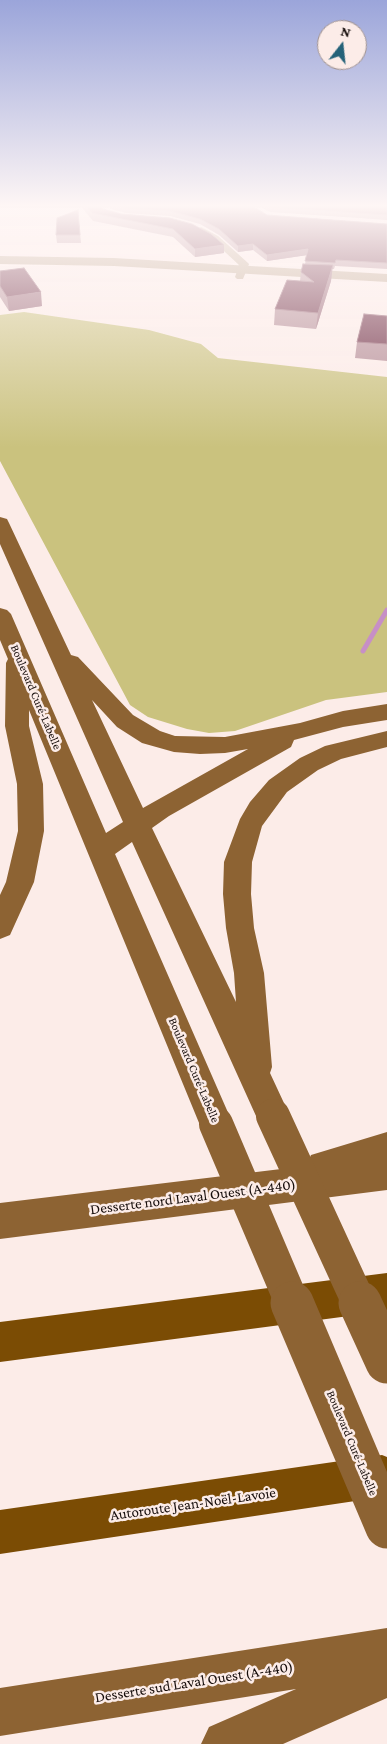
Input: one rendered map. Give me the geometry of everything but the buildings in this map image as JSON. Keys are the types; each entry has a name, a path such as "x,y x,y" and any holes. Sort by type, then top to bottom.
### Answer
{"highway":[{"path":"0,1342 387,1292"},
{"name":"Autoroute Jean-Noël-Lavoie","path":"0,1532 387,1476"}],"main road":[{"path":"0,523 55,647 387,1362"},
{"name":"Boulevard Curé-Labelle","path":"0,614 102,850 387,1527"},
{"path":"55,647 125,721 142,732 163,741 187,746 212,746 300,731 343,719 387,712"},
{"path":"0,927 20,882 31,831 30,784 17,726 18,654"},
{"path":"102,850 160,809 300,731"},
{"path":"258,1084 249,973 240,928 236,894 238,862 248,826 271,793 288,778 309,764 334,752 387,738"},
{"path":"237,1190 387,1149"},
{"name":"Desserte nord Laval Ouest (A-440)","path":"0,1221 237,1190 387,1173"},
{"name":"Desserte sud Laval Ouest (A-440)","path":"0,1712 387,1651"},
{"path":"226,1744 387,1674"}],"shaded area":[{"path":"24,312 149,330 201,344 218,358 387,377 387,692 326,700 235,731 209,733 187,729 148,717 130,705 0,461 0,315"}],"waterway":[{"path":"363,651 387,610"}]}
